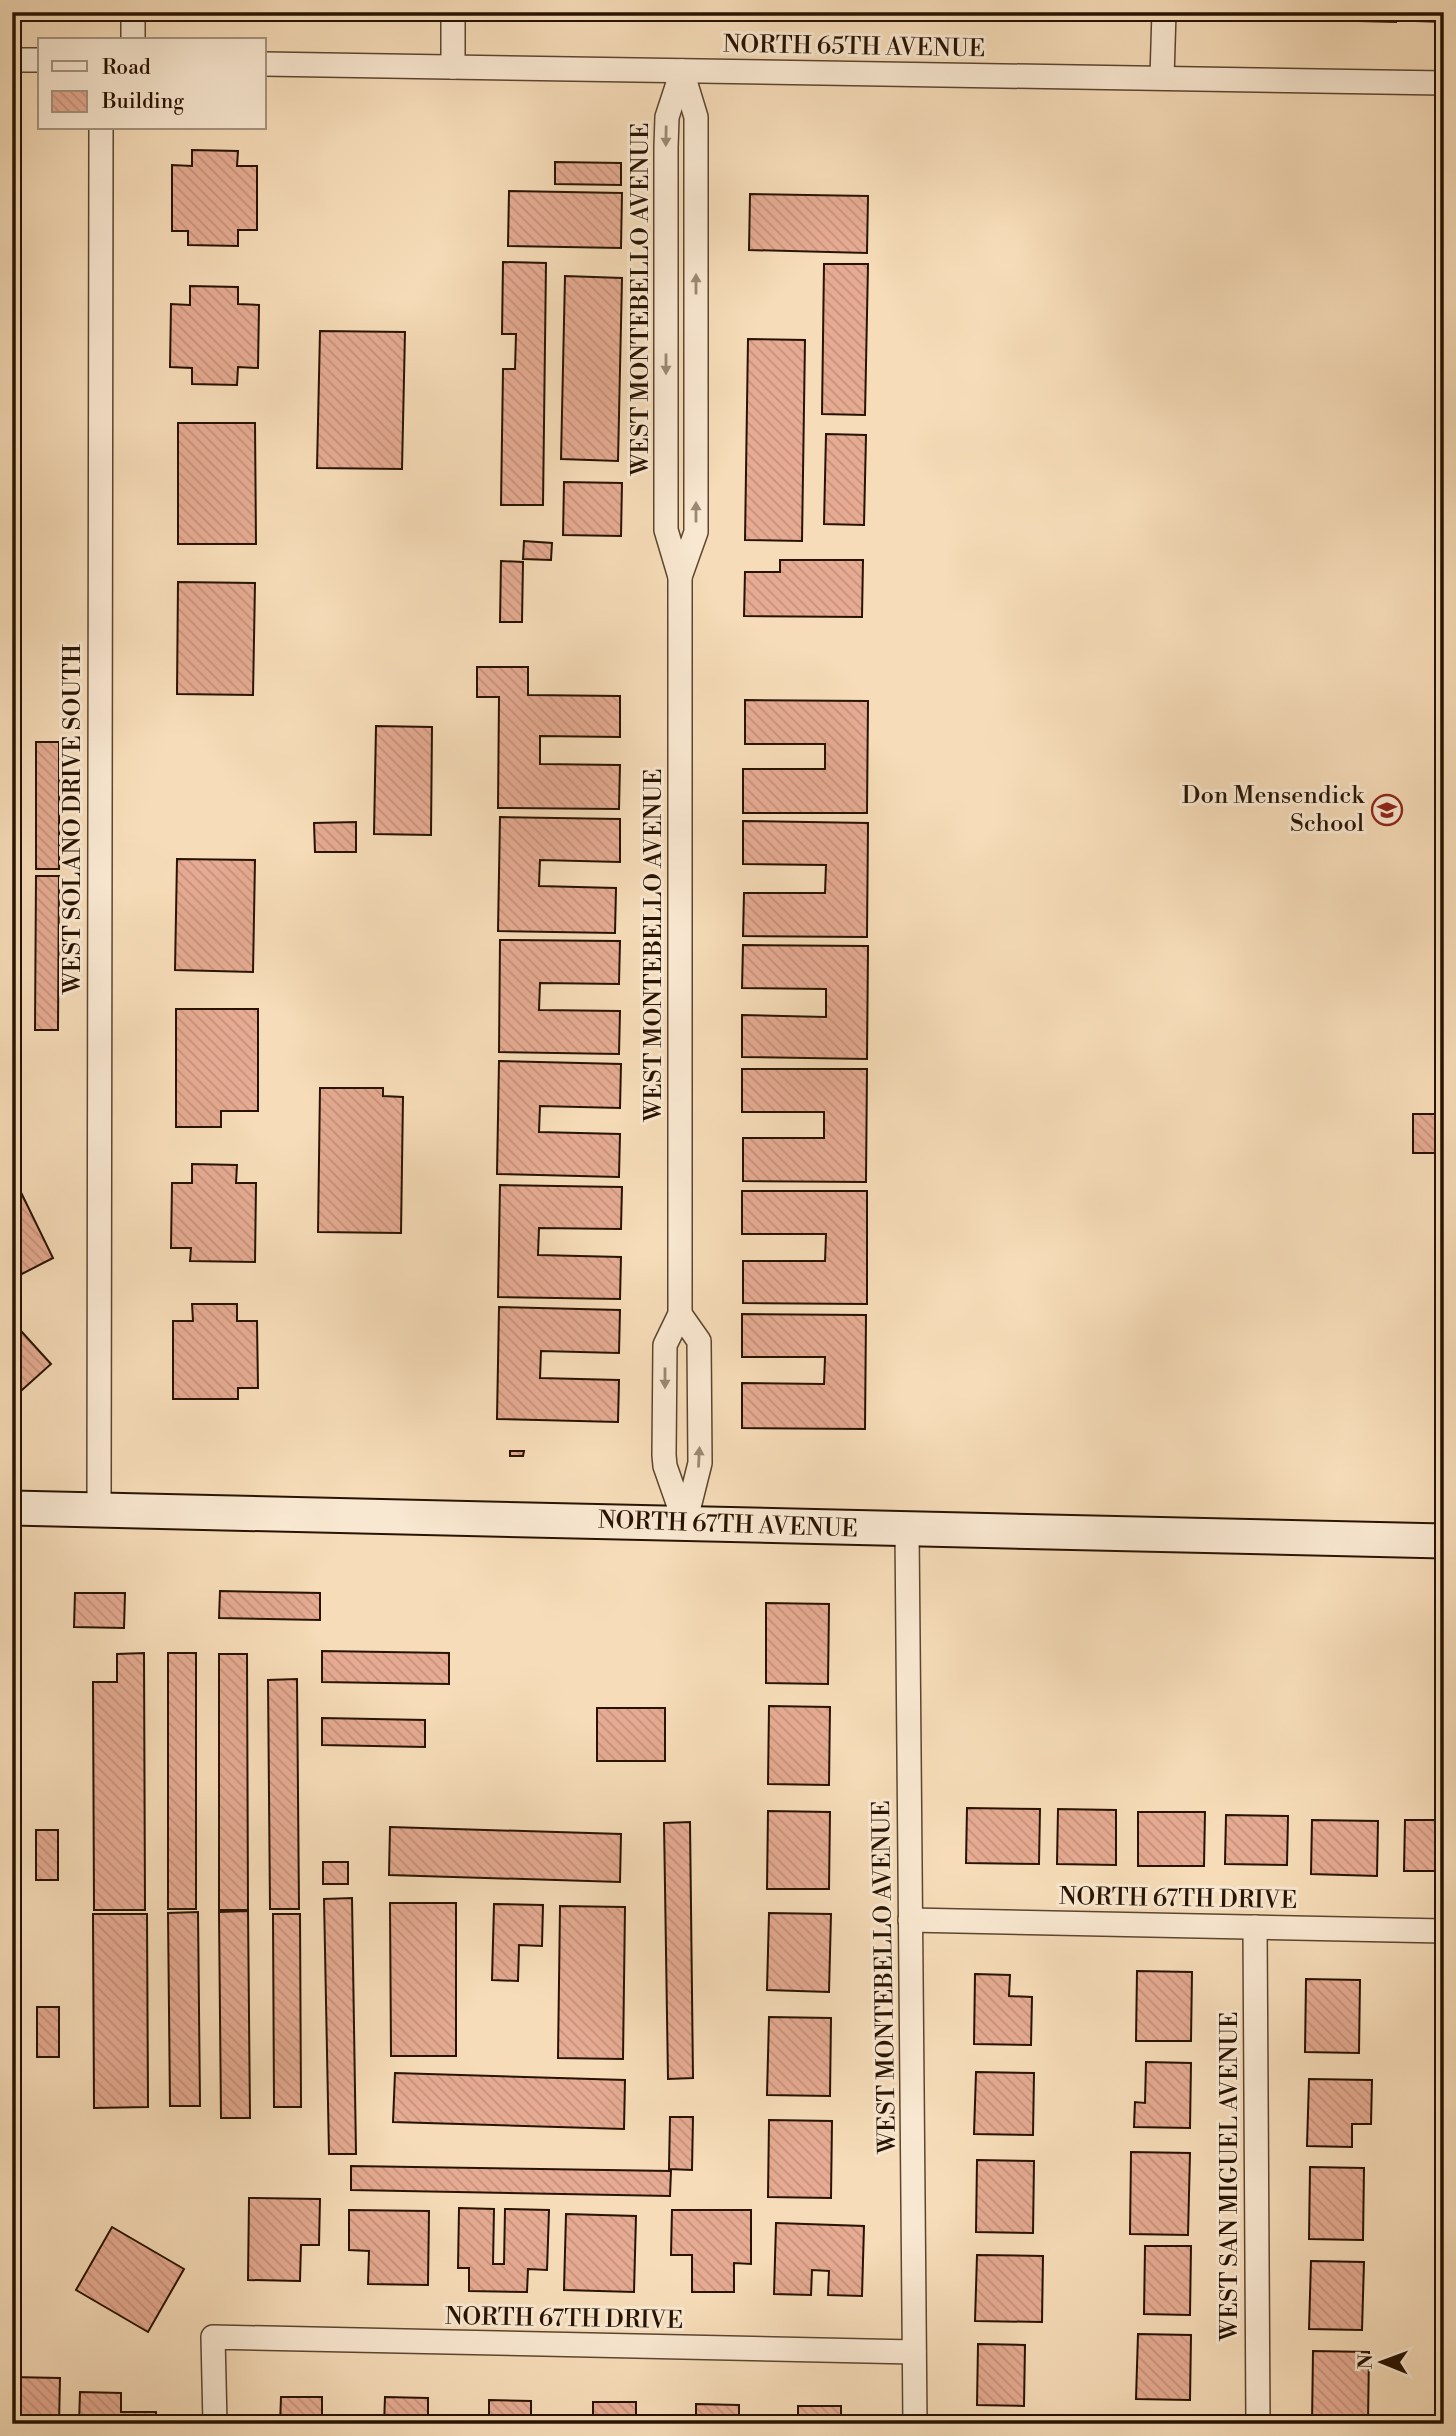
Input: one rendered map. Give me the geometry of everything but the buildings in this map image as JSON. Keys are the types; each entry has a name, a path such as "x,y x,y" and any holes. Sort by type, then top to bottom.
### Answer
{"main road":[{"name":"NORTH 67TH AVENUE","path":"12,1508 1444,1541"}],"street":[{"path":"133,12 133,38"},
{"path":"453,12 453,67"},
{"path":"1162,78 1164,12"},
{"path":"12,60 38,60"},
{"name":"NORTH 65TH AVENUE","path":"266,64 1444,83"},
{"name":"WEST MONTEBELLO AVENUE","path":"682,71 696,117 696,532 680,577 680,1314 665,1345 665,1466 685,1523"},
{"name":"WEST SOLANO DRIVE SOUTH","path":"99,1510 102,130"},
{"path":"680,1314 699,1341 700,1463 685,1523"},
{"name":"WEST MONTEBELLO AVENUE","path":"907,1529 915,2424"},
{"name":"NORTH 67TH DRIVE","path":"910,1920 1444,1931"},
{"name":"WEST SAN MIGUEL AVENUE","path":"1255,1927 1258,2424"},
{"name":"NORTH 67TH DRIVE","path":"215,2424 213,2337 914,2352"}],"place":[{"name":"Don Mensendick School","path":"1387,810"}]}
